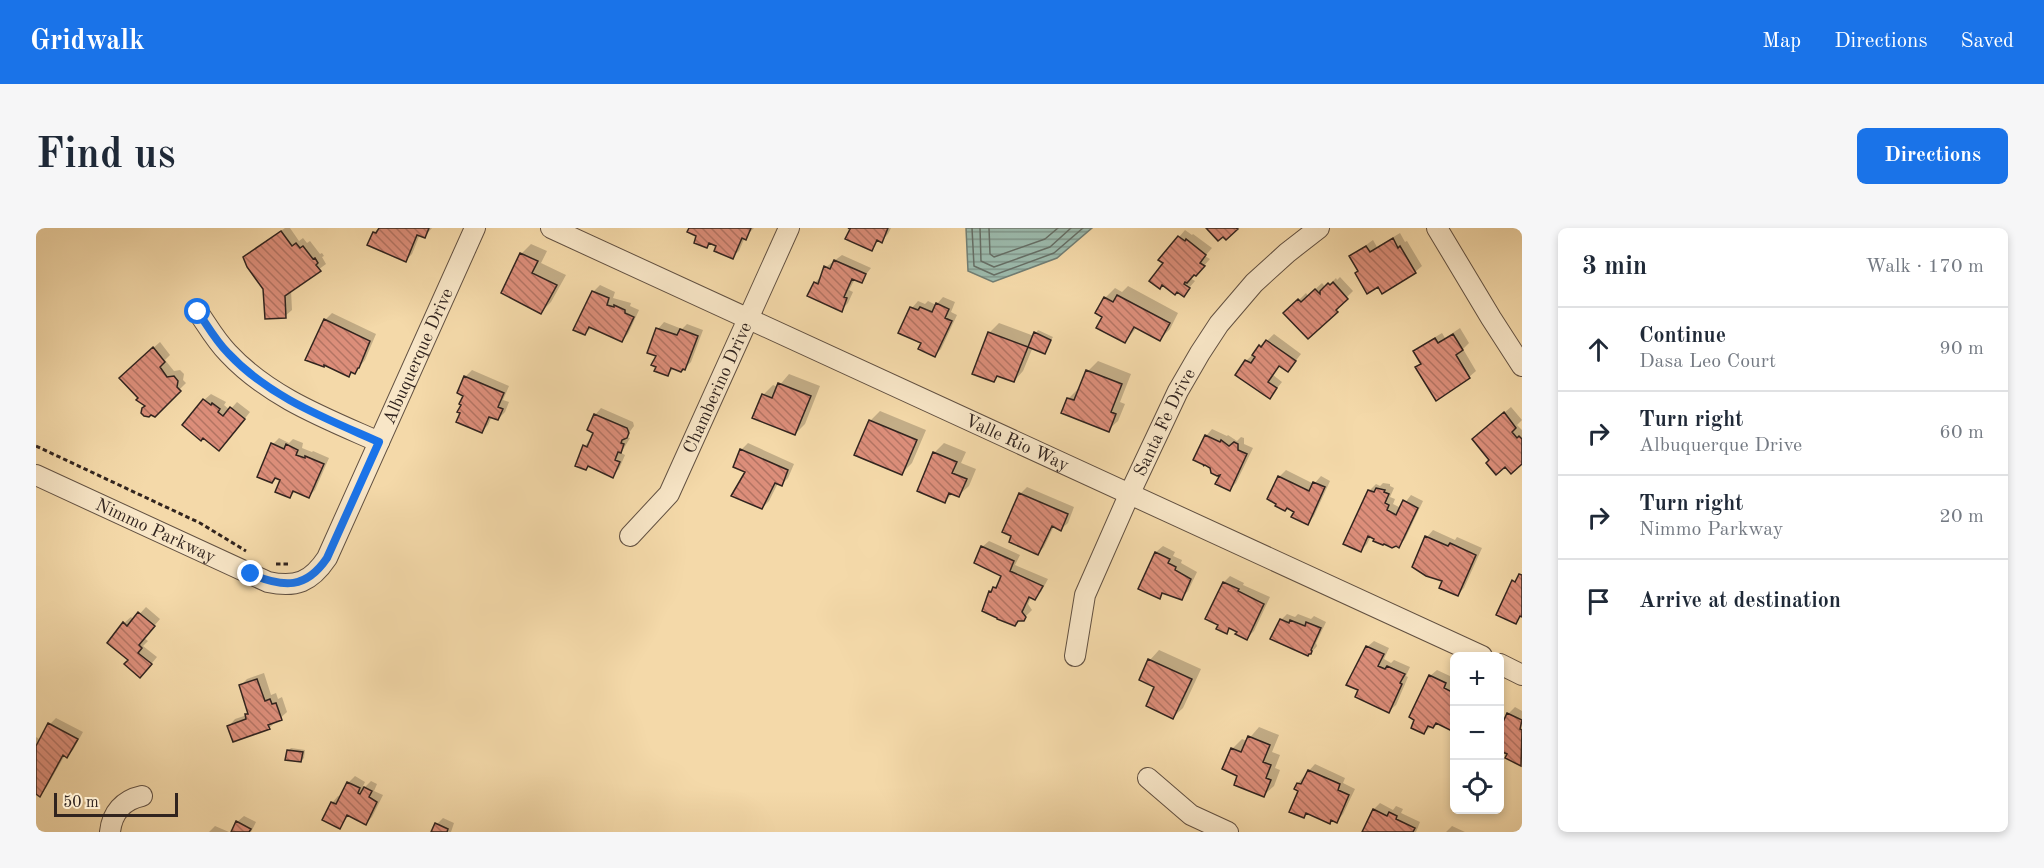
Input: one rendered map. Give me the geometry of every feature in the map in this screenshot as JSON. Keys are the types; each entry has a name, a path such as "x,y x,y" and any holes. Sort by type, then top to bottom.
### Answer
{"street":[{"name":"Albuquerque Drive","path":"304,571 320,569 327,558 475,228"},
{"name":"Valle Rio Way","path":"551,228 1471,652"},
{"name":"Chamberino Drive","path":"630,536 669,494 789,228"},
{"name":"Santa Fe Drive","path":"1075,656 1085,596 1178,391 1219,324 1263,276 1287,253 1319,228"},
{"path":"1437,228 1522,366"},
{"path":"198,312 226,352 251,375 283,398 379,442"},
{"name":"Nimmo Parkway","path":"36,475 268,582 292,584 304,571"},
{"path":"1504,666 1522,675"},
{"path":"1148,777 1191,815 1228,832"},
{"path":"110,832 116,812 124,803 142,796"}],"path":[{"path":"36,446 200,523 249,552"},
{"path":"268,564 304,571"}],"water":[{"path":"966,228 1092,228 1057,258 993,282 968,271"}],"building":[{"path":"379,228 429,228 425,238 417,235 406,262 367,245 373,232 376,233"},
{"path":"689,228 751,228 746,240 742,238 733,259 714,251 716,246 709,243 707,248 694,243 696,236 687,232"},
{"path":"848,228 888,228 882,243 877,240 872,251 845,239 850,229"},
{"path":"1206,228 1238,229 1226,240 1223,237 1218,241"},
{"path":"281,231 292,246 296,243 300,248 303,246 313,259 315,258 318,263 316,265 321,271 285,296 286,318 265,319 263,289 247,267 243,257"},
{"path":"1178,236 1185,241 1186,239 1206,255 1200,263 1205,266 1196,276 1194,275 1187,283 1185,282 1184,284 1190,288 1184,297 1177,292 1175,295 1162,285 1160,289 1149,281 1163,263 1158,260"},
{"path":"1393,238 1416,273 1382,294 1378,287 1367,294 1355,273 1358,271 1349,256 1366,246 1370,252"},
{"path":"520,253 538,261 532,273 557,285 541,314 501,293"},
{"path":"834,260 866,274 862,283 852,279 844,297 847,298 842,312 807,296 814,282 818,284 824,266 830,269"},
{"path":"1333,282 1348,299 1336,310 1338,312 1308,339 1283,313 1298,299 1301,302 1315,289 1320,294 1328,283 1330,285"},
{"path":"592,291 609,298 607,305 614,307 614,305 634,317 622,342 589,327 585,335 573,330"},
{"path":"1117,295 1170,323 1160,341 1134,327 1125,343 1096,328 1102,317 1095,313 1104,297 1113,302"},
{"path":"936,303 949,309 945,318 952,321 935,357 918,349 921,343 898,333 910,307 918,310 920,307 932,312"},
{"path":"324,319 370,341 359,368 355,374 351,372 349,377 324,365 324,367 305,360"},
{"path":"656,328 677,335 680,329 698,336 685,370 681,372 671,368 668,376 654,371 656,367 651,365 656,356 647,353"},
{"path":"988,332 1028,347 1014,382 997,376 994,382 972,374"},
{"path":"1034,332 1051,340 1045,354 1028,347"},
{"path":"1453,334 1463,350 1456,355 1470,378 1436,401 1415,367 1421,364 1413,351 1435,338 1438,343"},
{"path":"1266,340 1296,361 1288,372 1279,366 1268,382 1277,388 1270,399 1235,375 1245,360 1251,363 1255,357 1252,355"},
{"path":"153,347 165,362 160,367 167,377 174,376 178,381 177,387 181,391 155,417 151,415 149,417 141,413 145,406 136,400 138,398 119,378"},
{"path":"1086,370 1122,384 1111,412 1116,414 1109,432 1061,413 1067,398 1074,400"},
{"path":"464,376 504,393 498,407 503,409 498,420 489,417 482,433 456,422 463,396 457,393"},
{"path":"778,383 811,396 795,435 752,418 762,394 772,398"},
{"path":"203,399 220,409 218,412 223,416 230,407 245,419 219,451 203,438 201,441 182,425"},
{"path":"1504,412 1516,428 1512,432 1517,438 1519,436 1522,439 1522,464 1511,474 1505,467 1496,475 1486,463 1489,460 1472,439"},
{"path":"594,414 627,428 629,433 627,438 622,440 621,443 624,444 621,453 618,452 615,460 620,462 613,478 588,466 586,470 575,466 583,445 587,447 593,433 587,430"},
{"path":"869,420 917,440 902,475 854,455"},
{"path":"1205,435 1220,442 1221,440 1229,446 1234,442 1238,444 1238,450 1247,454 1230,491 1215,484 1220,475 1211,473 1210,468 1193,460"},
{"path":"271,443 284,449 286,444 298,450 296,455 305,458 305,456 324,464 309,498 293,491 290,498 275,492 280,480 275,478 272,483 257,477"},
{"path":"740,449 788,470 782,486 775,483 762,509 731,496 745,472 733,467"},
{"path":"933,452 957,462 952,473 967,479 959,497 949,493 945,503 917,491"},
{"path":"1278,476 1309,491 1313,482 1325,487 1308,525 1291,517 1294,512 1287,508 1285,511 1267,499"},
{"path":"1376,488 1385,490 1384,492 1389,494 1385,503 1389,505 1387,510 1396,515 1403,500 1418,508 1399,548 1383,545 1368,536 1361,552 1343,544 1368,490 1374,492"},
{"path":"1019,493 1068,514 1061,531 1052,526 1038,555 1009,542 1011,536 1002,532"},
{"path":"1425,536 1448,546 1450,543 1476,555 1458,596 1439,588 1442,581 1426,576 1412,567"},
{"path":"981,546 1014,561 1010,571 1043,586 1035,600 1029,597 1022,612 1026,617 1024,621 1018,621 1015,626 982,611 989,591 991,592 993,587 996,588 1001,576 974,563"},
{"path":"1155,552 1170,559 1168,563 1176,567 1175,570 1191,579 1182,600 1162,593 1160,599 1138,589"},
{"path":"1519,574 1522,575 1522,617 1520,616 1516,624 1496,615 1512,580 1515,582"},
{"path":"1223,582 1264,604 1247,640 1229,628 1227,634 1216,629 1218,625 1205,619"},
{"path":"138,612 155,626 139,645 142,648 138,653 152,664 140,678 124,664 128,660 107,643 123,622 127,626"},
{"path":"1280,619 1305,626 1306,622 1321,628 1311,654 1308,656 1270,639"},
{"path":"1366,646 1384,654 1378,666 1385,669 1387,666 1405,674 1389,713 1355,697 1358,690 1346,685"},
{"path":"1148,659 1192,679 1173,719 1146,706 1154,687 1139,680"},
{"path":"1429,675 1446,683 1444,688 1450,691 1450,730 1436,723 1433,728 1428,726 1424,734 1411,728 1414,720 1409,717"},
{"path":"257,679 265,701 270,699 272,704 276,703 282,720 268,725 270,729 233,742 227,726 246,719 245,714 248,714 239,685"},
{"path":"1507,713 1522,720 1520,729 1522,730 1521,766 1505,758 1507,754 1504,753 1504,720"},
{"path":"48,723 78,739 67,758 63,755 40,797 36,794 36,746"},
{"path":"1248,736 1270,745 1263,762 1271,765 1266,778 1271,780 1264,797 1234,785 1237,776 1222,769 1231,748 1241,752"},
{"path":"287,750 303,752 301,762 285,760"},
{"path":"1308,770 1340,784 1338,790 1349,795 1337,823 1331,820 1330,824 1306,813 1304,818 1289,812 1298,791 1294,789 1297,783 1301,784"},
{"path":"347,782 360,788 358,793 360,794 364,787 372,791 369,797 377,802 366,825 347,815 340,829 322,820 331,802 336,804"},
{"path":"1373,809 1387,816 1389,812 1397,816 1396,819 1415,828 1413,832 1362,832"},
{"path":"236,821 251,829 249,832 231,832"},
{"path":"435,823 448,829 447,832 431,832"}],"route":[{"path":"198,312 226,352 251,375 283,398 379,442 320,569 301,582 292,584 268,582 251,574"}]}
